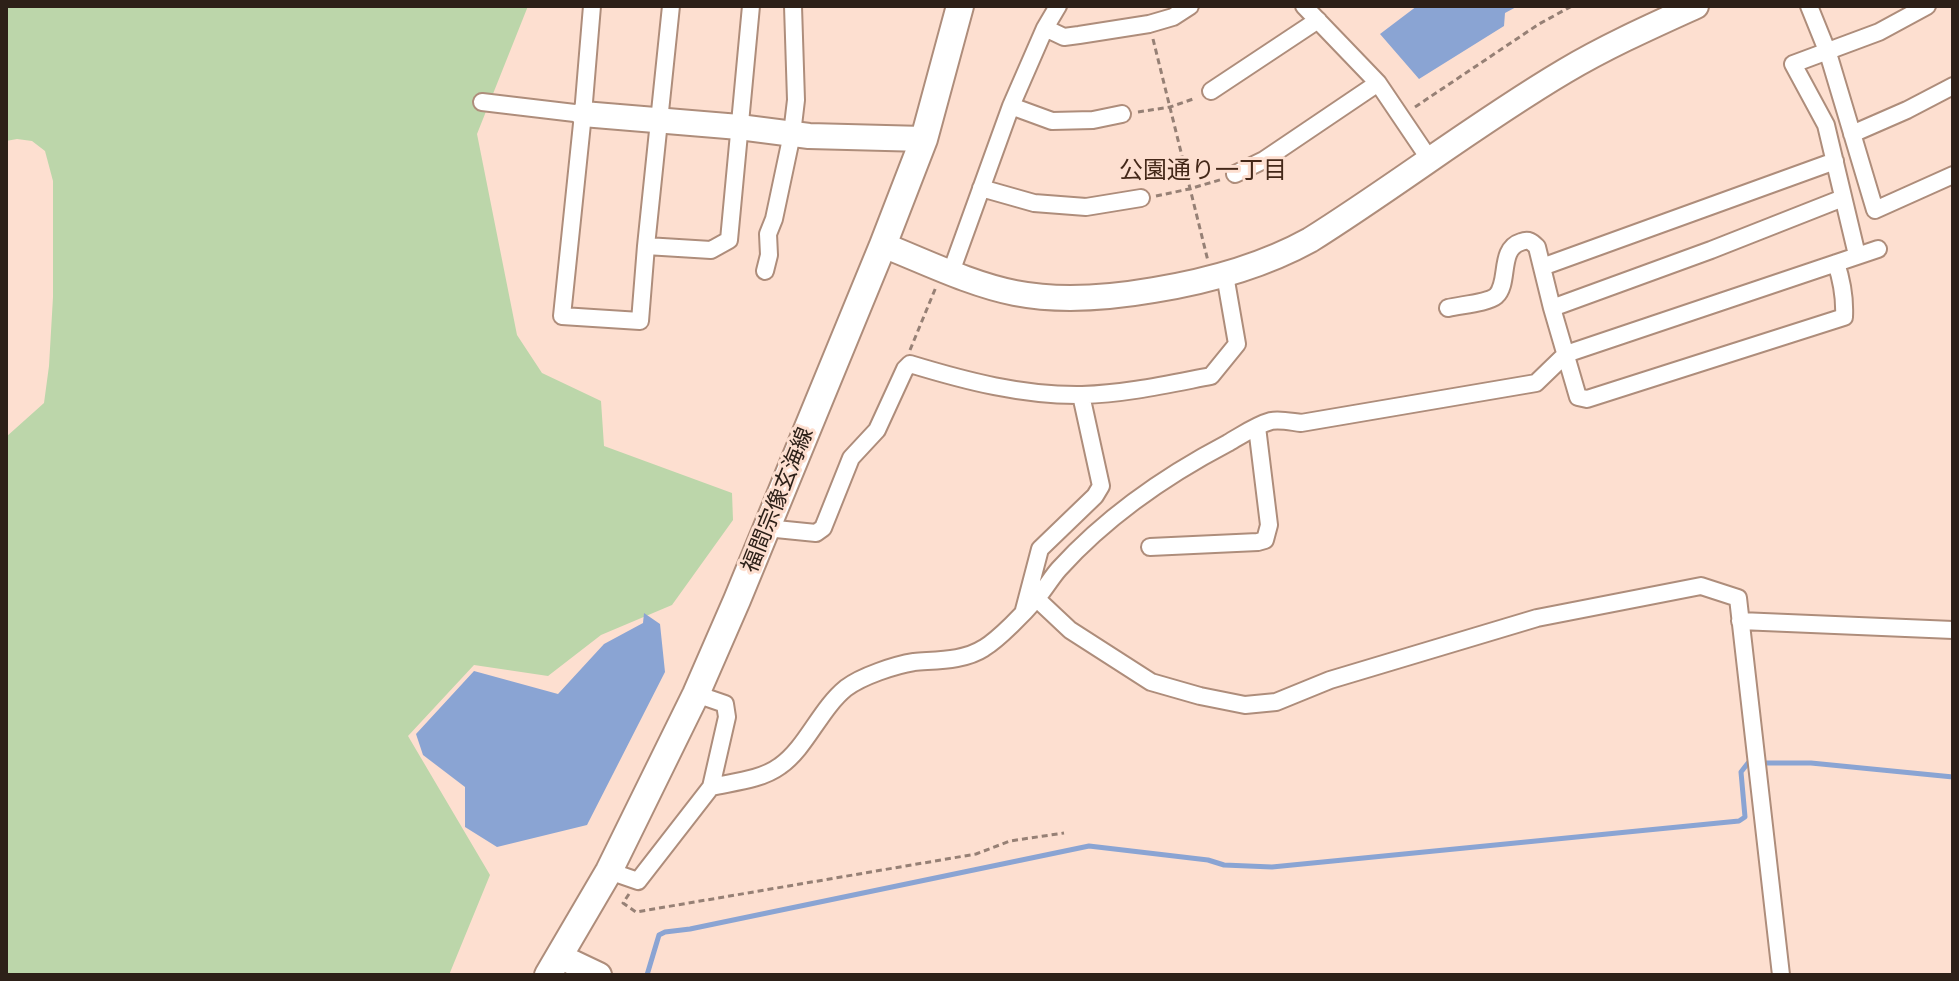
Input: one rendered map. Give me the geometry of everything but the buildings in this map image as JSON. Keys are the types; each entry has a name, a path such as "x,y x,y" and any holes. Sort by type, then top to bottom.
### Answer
{"main road":[{"name":"福間宗像玄海線","path":"554,966 609,871 696,694 924,139 960,6"}],"street":[{"path":"592,6 562,316 640,321 671,6"},
{"path":"646,246 711,250 729,240 751,6"},
{"path":"765,271 769,255 768,234 792,134 796,100 793,6"},
{"path":"947,270 1011,106 1045,28 1058,6"},
{"path":"1045,28 1064,37 1149,24 1173,17 1190,6"},
{"path":"1304,6 1378,83 1430,160"},
{"path":"883,245 1011,292 1055,298 1099,298 1218,277 1267,261 1310,240 1568,69 1695,6"},
{"path":"1809,6 1828,53 1875,210 1953,175"},
{"path":"1857,255 1826,125 1793,64 1879,32 1927,6"},
{"path":"1211,91 1318,20"},
{"path":"1235,174 1264,160 1378,83"},
{"path":"1852,134 1953,86"},
{"path":"482,102 792,134 924,139"},
{"path":"1011,106 1052,121 1093,120 1122,114"},
{"path":"1542,267 1835,161"},
{"path":"981,188 1034,203 1086,207 1141,198"},
{"path":"1552,308 1843,198"},
{"path":"1448,308 1498,295 1505,263 1517,243 1532,241 1537,247 1578,397 1587,399 1844,317 1845,297 1836,263"},
{"path":"711,787 765,775 781,766 847,687 872,674 909,663 952,660 983,649 1037,599 1083,544 1116,515 1159,482 1257,427 1274,420 1301,423 1536,383 1566,354 1878,249"},
{"path":"766,528 816,533 823,528 851,458 877,430 910,364 964,380 1011,389 1081,395 1141,389 1211,376 1237,344 1218,277"},
{"path":"1024,611 1040,549 1095,496 1101,486 1081,395"},
{"path":"1150,547 1265,540 1269,525 1257,427"},
{"path":"1037,599 1070,630 1151,682 1245,705 1276,702 1330,680 1537,618 1701,586 1738,598 1781,975"},
{"path":"1740,621 1953,630"},
{"path":"609,871 638,881 711,787 727,717 725,704 696,694"},
{"path":"554,966 599,975"}],"path":[{"path":"1402,116 1539,24 1572,6"},
{"path":"1149,24 1189,189 1218,277"},
{"path":"1122,114 1170,107 1211,91"},
{"path":"1141,198 1189,189 1235,174"},
{"path":"910,364 908,356 947,270"},
{"path":"638,881 623,903 636,912 976,854 1010,841 1064,833"}],"green space":[{"path":"6,6 528,6 477,134 517,335 542,373 601,401 604,446 732,493 733,520 672,605 601,635 548,676 474,665 408,736 490,875 449,975 6,975 6,437 44,403 53,297 53,181 45,151 32,141 6,141"}],"water":[{"path":"1417,6 1518,6 1505,13 1504,26 1419,79 1380,34"},
{"path":"644,613 660,624 665,672 587,825 497,847 465,827 465,787 423,755 416,734 474,671 558,694 604,644 643,623"}],"waterway":[{"path":"647,975 659,935 665,932 1089,846 1208,860 1224,865 1272,867 1739,821 1745,817 1741,772 1748,763 1811,763 1953,777"}],"district":[{"name":"公園通り一丁目","path":"1203,171"}]}
